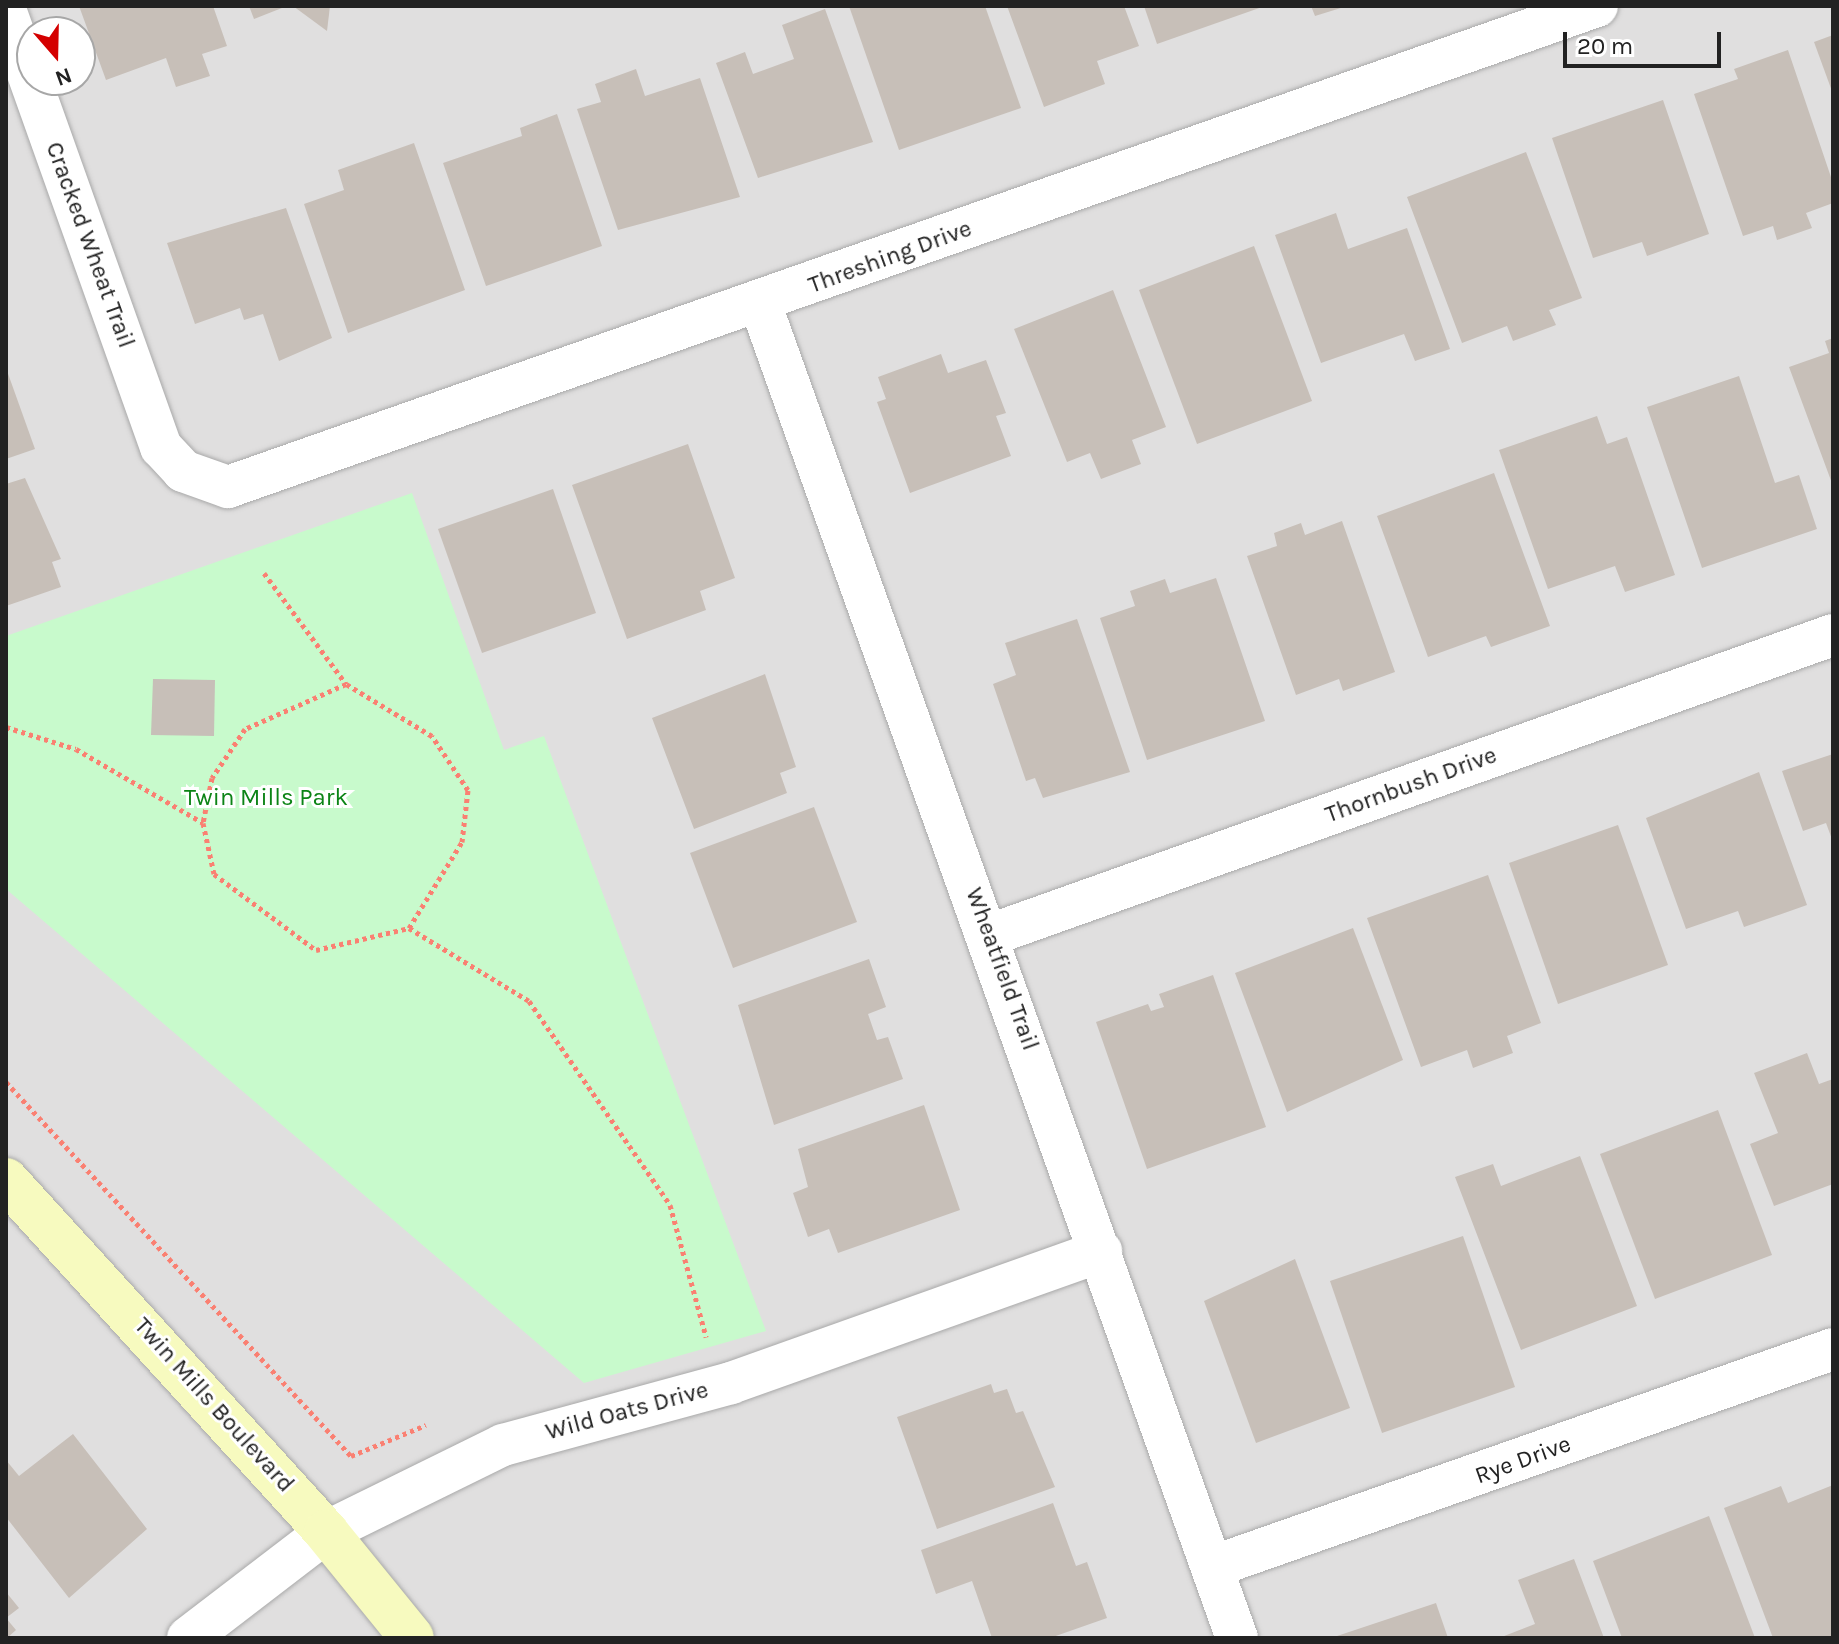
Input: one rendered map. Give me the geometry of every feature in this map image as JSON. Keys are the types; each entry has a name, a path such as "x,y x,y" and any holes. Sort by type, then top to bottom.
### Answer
{"street":[{"name":"Threshing Drive","path":"183,471 228,487 272,476 1597,6"},
{"name":"Cracked Wheat Trail","path":"6,12 161,447 183,471"},
{"name":"Wheatfield Trail","path":"760,303 990,935 1237,1638"},
{"name":"Thornbush Drive","path":"990,935 1833,635"},
{"name":"Twin Mills Boulevard","path":"6,1180 326,1532 412,1638"},
{"name":"Wild Oats Drive","path":"188,1638 326,1532 503,1445 731,1383 1101,1251"},
{"name":"Rye Drive","path":"1212,1567 1833,1349"}],"path":[{"path":"264,573 346,684 432,736 468,790 462,842 409,928"},
{"path":"346,684 245,729 212,778 203,823 214,874 316,950 409,928 529,1001 670,1205 710,1335 697,1339"},
{"path":"6,727 76,749 203,823"},
{"path":"6,1082 351,1456 434,1421"}],"shaded area":[{"path":"6,6 1833,6 1833,1638 6,1638"}],"green space":[{"name":"Twin Mills Park","path":"412,493 504,750 544,736 766,1331 584,1383 6,889 6,636"}],"building":[{"path":"79,6 213,6 227,46 202,54 210,76 176,87 166,58 106,80 96,53 96,16 83,16"},
{"path":"249,6 287,6 254,19"},
{"path":"293,6 330,6 327,31"},
{"path":"849,6 985,6 1021,108 899,150"},
{"path":"1007,6 1124,6 1139,46 1097,61 1105,84 1044,107"},
{"path":"1144,6 1265,6 1157,44"},
{"path":"1311,6 1344,6 1344,7 1315,16"},
{"path":"825,9 873,142 758,178 716,63 745,52 753,74 794,59 782,25"},
{"path":"1833,35 1833,94 1814,42"},
{"path":"1788,50 1833,183 1833,203 1806,213 1812,228 1777,240 1773,226 1743,236 1694,94 1738,79 1734,69"},
{"path":"636,69 645,96 700,78 740,197 618,230 577,109 601,102 595,84"},
{"path":"1663,100 1709,234 1647,256 1642,242 1593,258 1552,138"},
{"path":"557,114 602,246 486,286 443,163 522,136 520,128"},
{"path":"414,143 465,290 348,333 304,204 344,190 338,170"},
{"path":"1526,152 1582,298 1549,310 1556,325 1513,341 1507,326 1462,343 1407,197"},
{"path":"286,208 332,338 279,361 263,314 244,320 240,308 195,324 167,243"},
{"path":"1336,213 1348,249 1407,228 1450,349 1415,361 1404,334 1321,363 1275,235"},
{"path":"1254,246 1312,401 1197,444 1139,290"},
{"path":"1113,290 1166,427 1132,440 1141,464 1101,479 1090,453 1067,462 1014,329"},
{"path":"1833,338 1833,486 1789,367 1829,353 1825,341"},
{"path":"941,354 948,373 986,360 1006,413 996,416 1011,456 910,493 877,402 886,399 878,377"},
{"path":"6,368 35,449 6,459"},
{"path":"1739,376 1775,483 1799,475 1817,529 1702,568 1647,407"},
{"path":"1597,416 1607,444 1627,437 1675,575 1625,592 1615,566 1548,589 1499,450"},
{"path":"688,444 735,578 700,591 706,610 627,639 572,485"},
{"path":"1494,473 1550,626 1491,647 1486,636 1428,657 1377,516"},
{"path":"25,478 61,559 52,562 61,587 6,606 6,484"},
{"path":"553,489 596,613 482,653 438,529"},
{"path":"1342,521 1395,672 1343,691 1339,679 1296,695 1247,556 1277,546 1274,533 1301,523 1305,535"},
{"path":"1216,578 1265,721 1147,760 1100,618 1135,606 1130,591 1165,579 1170,593"},
{"path":"1077,619 1130,772 1043,798 1035,778 1026,781 993,684 1016,675 1005,643"},
{"path":"765,674 796,767 780,773 787,793 694,829 652,718"},
{"path":"153,679 215,680 214,736 151,735"},
{"path":"1833,754 1833,842 1826,823 1803,831 1782,771"},
{"path":"1759,772 1807,905 1744,927 1738,911 1686,929 1646,818"},
{"path":"814,807 857,922 733,968 690,853"},
{"path":"1618,825 1668,965 1558,1004 1509,863"},
{"path":"1488,875 1541,1023 1507,1036 1513,1053 1473,1068 1467,1050 1421,1067 1367,918"},
{"path":"1353,928 1403,1060 1287,1112 1235,973"},
{"path":"869,959 886,1007 868,1014 877,1040 888,1037 903,1079 774,1125 738,1005"},
{"path":"1213,975 1266,1127 1147,1169 1096,1022 1148,1004 1151,1011 1164,1007 1159,994"},
{"path":"1807,1053 1819,1084 1833,1079 1833,1184 1774,1206 1750,1144 1778,1133 1754,1073"},
{"path":"924,1105 960,1210 838,1253 829,1229 808,1237 793,1193 808,1187 798,1149"},
{"path":"1718,1110 1772,1255 1655,1299 1600,1154"},
{"path":"1580,1156 1637,1306 1521,1350 1455,1177 1493,1164 1501,1186"},
{"path":"1463,1236 1515,1387 1382,1433 1330,1281"},
{"path":"1295,1259 1350,1408 1256,1443 1204,1301"},
{"path":"991,1384 994,1393 1007,1389 1016,1413 1023,1411 1055,1487 937,1529 897,1417"},
{"path":"73,1434 147,1529 69,1598 6,1517 6,1460 19,1476"},
{"path":"1833,1485 1833,1638 1773,1638 1724,1508 1781,1486 1788,1503"},
{"path":"1053,1503 1076,1566 1087,1562 1107,1618 1050,1638 992,1638 972,1581 936,1594 921,1550"},
{"path":"1709,1516 1755,1638 1622,1638 1593,1561"},
{"path":"1574,1559 1604,1638 1499,1638 1535,1624 1518,1580"},
{"path":"6,1592 19,1608 6,1618"},
{"path":"1436,1603 1448,1638 1334,1638 1334,1637"},
{"path":"6,1618 16,1630 7,1638 6,1638"}]}
